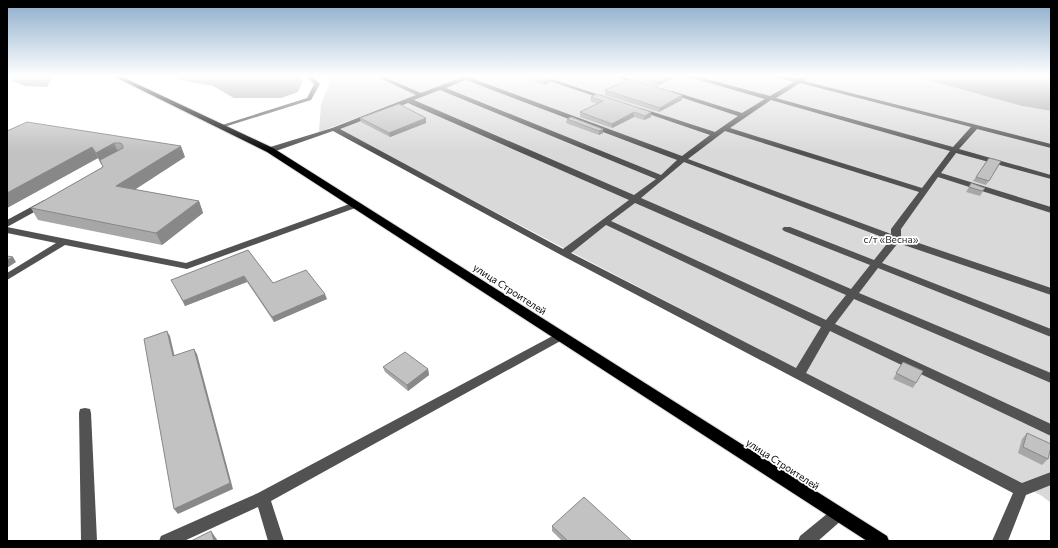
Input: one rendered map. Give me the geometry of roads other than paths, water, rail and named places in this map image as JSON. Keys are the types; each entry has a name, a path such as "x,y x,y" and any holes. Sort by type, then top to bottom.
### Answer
{"main road":[{"name":"улица Строителей","path":"170,102 270,150 880,541"}],"lane":[{"path":"222,126 304,102"},
{"path":"270,150 334,129 404,102"},
{"path":"412,102 852,294 1051,378"},
{"path":"473,102 662,178"},
{"path":"534,102 896,238 1051,292"},
{"path":"702,102 743,114"},
{"path":"564,253 662,178 683,159 743,114 765,102"},
{"path":"784,102 1051,177"},
{"path":"880,102 1051,146"},
{"path":"634,108 716,135"},
{"path":"798,375 828,325 896,238 896,229 935,174 976,126"},
{"path":"334,129 564,253 1021,490"},
{"path":"724,129 924,191"},
{"path":"935,174 1051,210"},
{"path":"7,224 48,200"},
{"path":"7,230 187,266 355,205"},
{"path":"604,221 1051,430"},
{"path":"787,229 1051,333"},
{"path":"7,278 63,242"},
{"path":"167,541 263,498 560,336"},
{"path":"85,413 89,541"},
{"path":"1000,541 1021,490 1051,478"},
{"path":"263,498 276,541"},
{"path":"806,541 838,514"}],"park label":[{"name":"с/т «Весна»","path":"891,239"}]}
